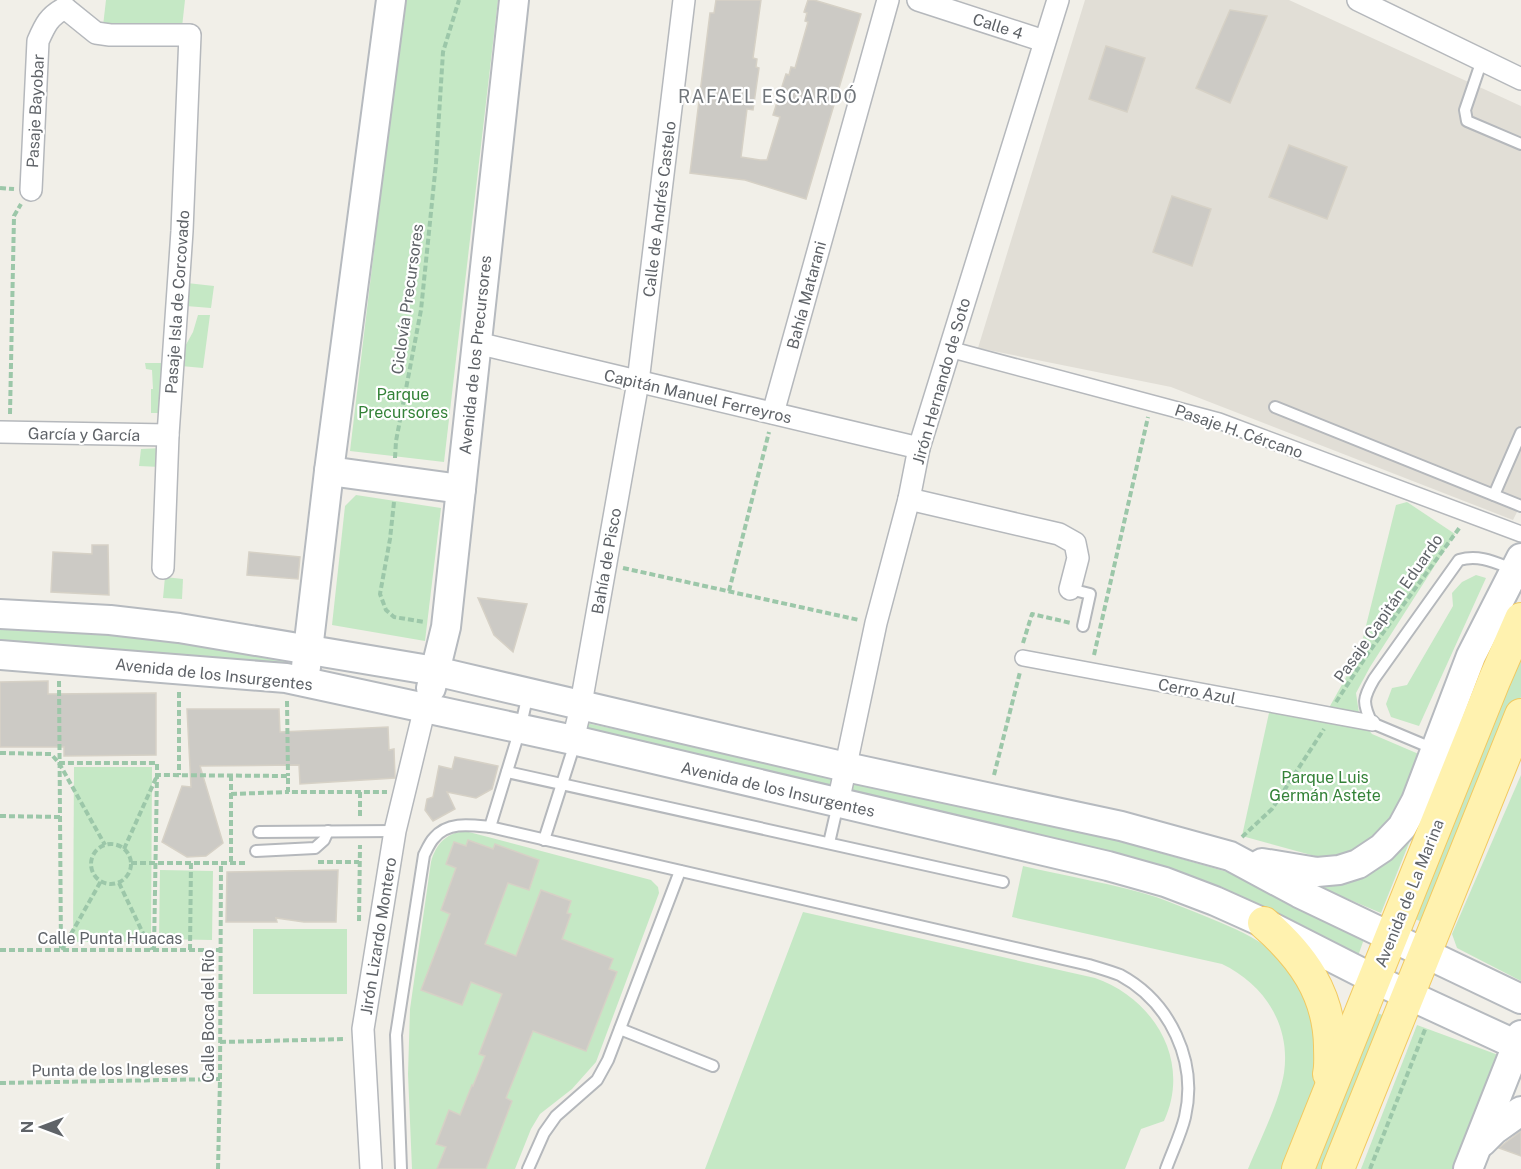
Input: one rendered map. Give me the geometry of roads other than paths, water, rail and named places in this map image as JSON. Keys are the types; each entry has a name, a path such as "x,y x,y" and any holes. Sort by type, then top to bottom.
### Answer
{"main road":[{"path":"295,690 308,650 329,471 391,0"},
{"name":"Avenida de los Precursores","path":"425,707 446,627 514,0"},
{"path":"329,471 460,489"},
{"name":"Avenida de La Marina","path":"1225,855 1317,872 1339,870 1358,864 1382,849 1402,827 1416,801 1470,656 1518,564"},
{"name":"Avenida de los Insurgentes","path":"0,615 110,620 179,628 435,671 846,767 1121,826 1225,855 1521,999"},
{"name":"Avenida de La Marina","path":"1298,1169 1521,619"},
{"name":"Avenida de los Insurgentes","path":"0,655 286,678 295,690 425,707 1108,866 1165,882 1215,900 1264,922 1408,995 1520,1042"},
{"path":"1338,1169 1521,715"},
{"path":"1264,922 1287,943 1306,966 1320,993 1330,1030 1330,1069 1323,1106"},
{"path":"1472,1158 1520,1042"},
{"path":"1472,1158 1494,1130 1521,1111"}],"street":[{"name":"Calle de Andrés Castelo","path":"638,382 684,0"},
{"name":"Bahía Matarani","path":"773,413 888,0"},
{"name":"Calle 4","path":"918,0 1044,41"},
{"name":"Jirón Hernando de Soto","path":"838,803 876,623 909,499 919,448 1058,0"},
{"path":"1359,0 1521,79"},
{"name":"Pasaje Isla de Corcovado","path":"68,4 96,33 190,35 182,231 168,435 163,568"},
{"name":"Pasaje Bayobar","path":"31,190 38,41 46,22 68,4"},
{"name":"Capitán Manuel Ferreyros","path":"477,344 919,448"},
{"name":"Pasaje H. Cércano","path":"949,349 1219,421 1521,534"},
{"name":"Bahía de Pisco","path":"574,740 638,382"},
{"name":"García y García","path":"5,432 168,435"},
{"path":"909,499 1059,534 1075,543 1078,558 1070,589"},
{"name":"Cerro Azul","path":"1023,658 1372,723"},
{"name":"Jirón Lizardo Montero","path":"371,1169 363,1029 395,831 425,707"}],"lane":[{"path":"1482,60 1465,110 1467,121 1521,144"},
{"path":"1275,407 1521,506"},
{"path":"1494,495 1521,433"},
{"path":"1436,750 1372,723 1365,708 1365,695 1459,560 1472,556 1518,564"},
{"path":"1070,589 1090,594 1083,626"},
{"path":"490,827 520,729 528,694"},
{"path":"544,840 574,740"},
{"path":"507,772 1003,882"},
{"path":"829,843 838,803"},
{"path":"401,1169 396,1035 424,855 434,837 449,827 467,825 490,827 1089,965 1118,975 1145,992 1160,1009 1167,1017 1183,1049 1188,1082 1185,1117 1166,1169"},
{"path":"256,851 315,849 324,840 328,831"},
{"path":"259,832 395,831"},
{"path":"528,1169 544,1133 556,1116 597,1080 608,1060 680,871"},
{"path":"620,1029 713,1066"}],"district":[{"name":"RAFAEL ESCARDÓ","path":"768,97"}],"park label":[{"name":"Parque Precursores","path":"403,403"},
{"name":"Parque Luis Germán Astete","path":"1325,786"}]}
